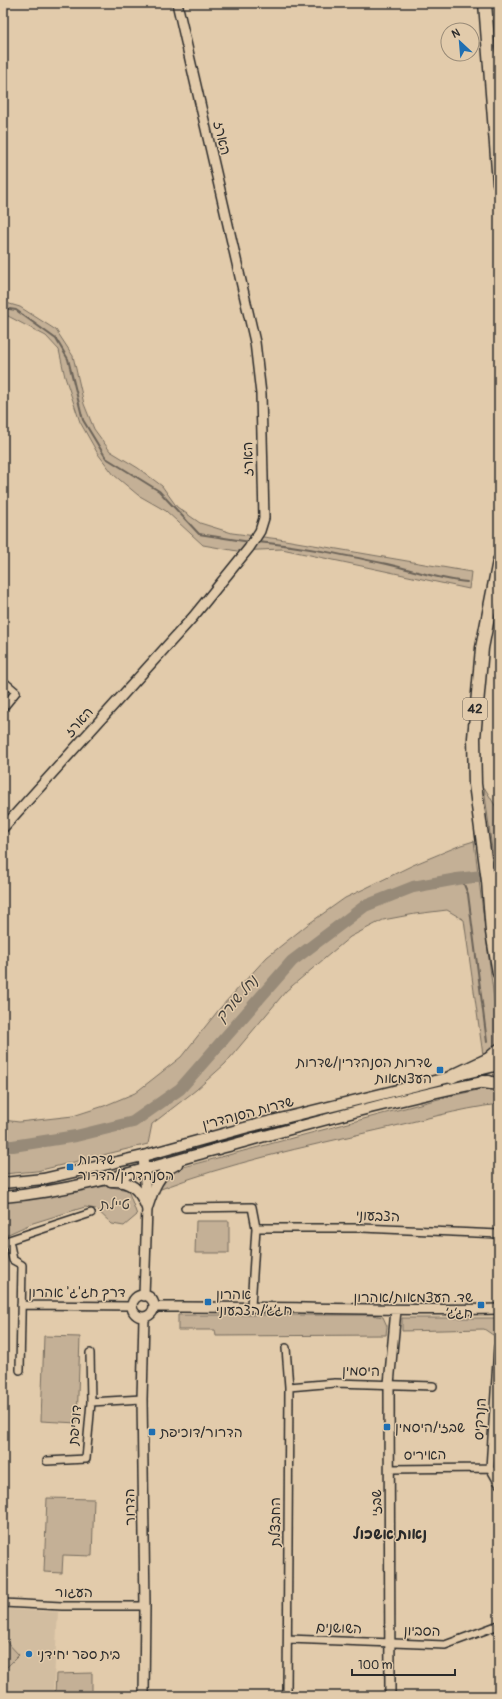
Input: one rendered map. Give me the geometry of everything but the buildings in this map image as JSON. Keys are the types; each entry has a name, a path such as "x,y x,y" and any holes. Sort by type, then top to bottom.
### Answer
{"highway":[{"path":"485,3 499,183"},
{"name":"42","path":"499,560 482,648 474,738 475,784 488,881 492,932 499,974"},
{"name":"42","path":"488,881 499,919"},
{"path":"451,1077 489,1059 499,1050"},
{"path":"483,1082 499,1084"}],"main road":[{"name":"שדרות הסנהדרין","path":"3,1183 43,1179 143,1156 248,1127 499,1065"},
{"name":"שדרות הסנהדרין","path":"3,1198 48,1191 90,1182 410,1098 499,1079"},
{"path":"147,1208 153,1189 161,1175 174,1165 196,1155"},
{"path":"90,1182 120,1181 127,1183 138,1190 147,1208"}],"street":[{"name":"הארז","path":"3,828 193,617 249,548 256,538 264,518 261,394 255,342 177,3"},
{"path":"3,681 16,692 3,708"},
{"path":"143,1156 147,1208 144,1296"},
{"path":"185,1208 252,1207 256,1228 250,1306"},
{"path":"20,1370 22,1265 13,1260 9,1240 90,1213"},
{"name":"הצבעוני","path":"256,1228 362,1228 499,1234"},
{"path":"144,1296 150,1298 154,1306 152,1313 144,1317 136,1314 133,1306 136,1298 144,1296"},
{"name":"דרך חג'ג' אהרון","path":"21,1305 133,1306"},
{"path":"154,1306 250,1306 396,1310 499,1309"},
{"name":"שבזי","path":"390,1696 389,1384 396,1310"},
{"name":"הדרור","path":"144,1317 142,1399 145,1606 144,1696"},
{"name":"הנרקיס","path":"490,1468 498,1347"},
{"name":"החבצלת","path":"286,1348 289,1387 287,1696"},
{"name":"דוכיפת","path":"46,1461 86,1459 91,1402 90,1353"},
{"name":"היסמין","path":"289,1387 334,1383 433,1386"},
{"path":"91,1402 142,1399"},
{"path":"490,1468 499,1484"},
{"name":"האיריס","path":"390,1469 490,1468"},
{"name":"העגור","path":"3,1603 62,1606 145,1606"},
{"name":"הסביון","path":"390,1643 445,1645 499,1625"},
{"name":"השושנים","path":"288,1639 390,1643"}],"shaded area":[{"name":"בית ספר יחידני","path":"3,1609 58,1612 53,1696 3,1696"}],"green space":[{"path":"3,302 20,307 56,330 73,356 84,404 94,429 110,451 138,468 162,486 177,507 200,523 232,533 279,539 471,572 469,589 282,549 237,551 203,545 166,511 138,495 114,475 98,454 80,422 65,377 59,350 46,336 8,316 3,315"},
{"path":"484,787 499,812 499,887 494,865"},
{"path":"474,841 496,1015 496,1044 483,1055 464,920 447,910 383,920 350,937 286,991 225,1064 196,1090 152,1124 148,1144 37,1171 3,1174 3,1120 19,1122 73,1116 104,1106 135,1093 181,1057 221,1007 267,957 307,925 345,898 413,865"},
{"path":"487,1088 499,1091 499,1104 453,1112 267,1156 185,1180 158,1190 158,1184 172,1170 446,1097"},
{"name":"טיילת","path":"106,1186 128,1190 137,1215 124,1226 112,1224 96,1209 85,1207 33,1223 6,1235 3,1253 3,1199"},
{"path":"196,1221 229,1221 229,1253 195,1253"},
{"path":"178,1315 372,1315 383,1317 387,1326 386,1335 216,1336 215,1330 178,1330"},
{"path":"402,1318 499,1318 499,1335 493,1335 484,1329 402,1331"},
{"path":"44,1336 80,1337 77,1423 41,1421"},
{"path":"47,1498 94,1499 92,1556 63,1555 62,1573 44,1572"},
{"path":"5,1640 19,1655 3,1671 3,1642"},
{"path":"92,1673 92,1696 55,1696 56,1674"}],"waterway":[{"path":"3,308 16,310 56,339 68,359 83,420 106,458 159,491 199,534 250,542"},
{"path":"257,542 339,554 447,579 467,582"},
{"name":"נחל שורק","path":"3,1146 13,1146 76,1136 133,1122 180,1089 292,961 365,906 413,887 457,879 499,874"},
{"path":"457,879 463,882 468,894 487,1042"}],"place":[{"name":"שדרות הסנהדרין/שדרות העצמאות","path":"440,1070"},
{"name":"שדרות הסנהדרין/הדרור","path":"70,1167"},
{"name":"אהרון חג׳ג׳/הצבעוני","path":"208,1302"},
{"name":"שד. העצמאות/אהרון חג׳ג׳","path":"481,1305"},
{"name":"שבזי/היסמין","path":"387,1427"},
{"name":"הדרור/דוכיפת","path":"152,1432"},
{"name":"בית ספר יחידני","path":"29,1654"}],"district":[{"name":"נאות אשכול","path":"390,1534"}]}
